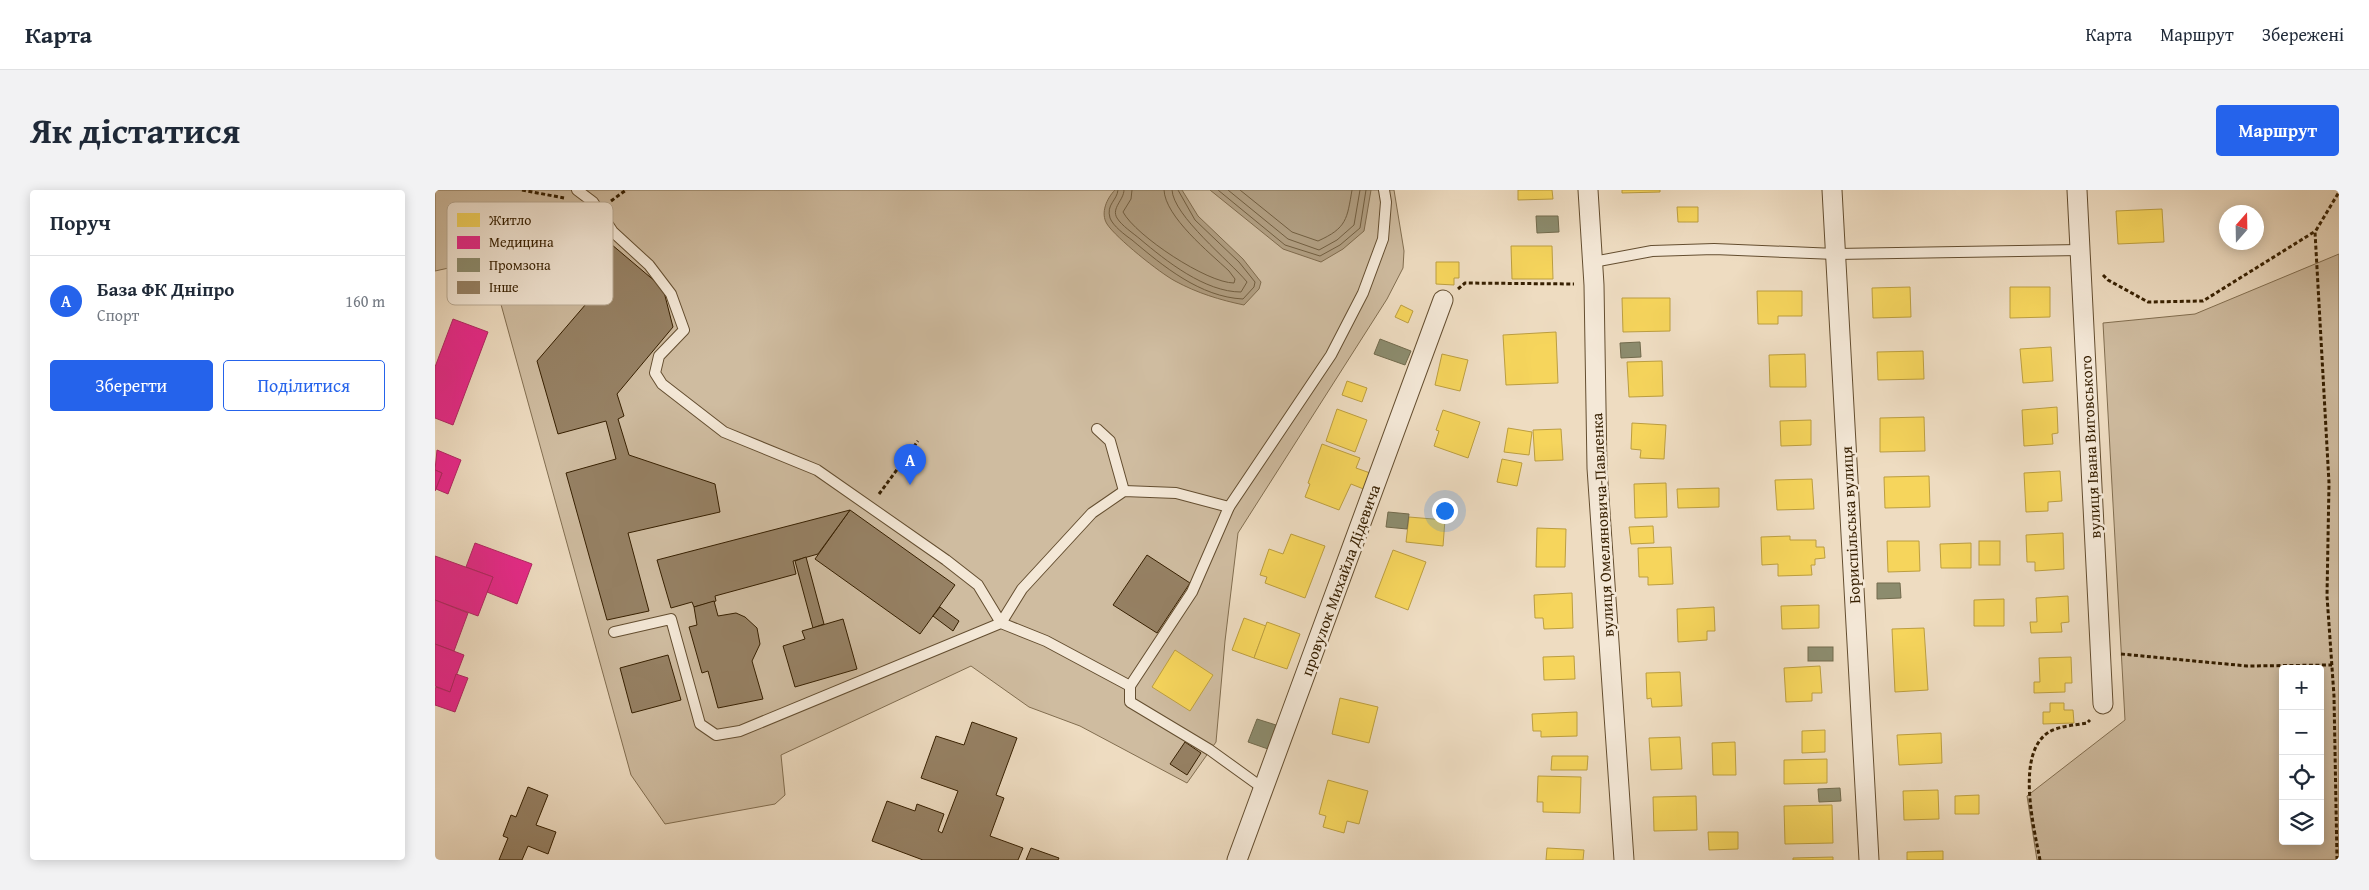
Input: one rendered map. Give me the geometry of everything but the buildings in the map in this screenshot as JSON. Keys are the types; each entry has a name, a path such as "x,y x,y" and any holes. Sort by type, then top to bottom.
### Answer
{"street":[{"name":"вулиця Омеляновича-Павленка","path":"1588,190 1593,262 1597,468 1624,860"},
{"name":"Бориспільська вулиця","path":"1832,190 1869,860"},
{"name":"вулиця Івана Виговського","path":"2077,190 2103,704"},
{"name":"провулок Михайла Дідевича","path":"1237,860 1443,300"}],"lane":[{"path":"577,190 593,202"},
{"path":"1264,789 1210,750 1130,702 1130,686 1192,592 1229,508 1331,355 1363,293 1383,239 1386,202 1384,190"},
{"path":"613,232 649,265 671,294 683,330 659,356 655,373 662,384 724,432 817,470 946,560 978,585 1001,623 1046,641 1130,686"},
{"path":"1593,262 1652,251 1714,249 1835,254 2081,250"},
{"path":"1097,429 1109,441 1124,491"},
{"path":"614,632 671,619 700,724 716,735 741,731 1001,623 1022,589 1092,513 1124,491 1176,492 1229,508"}],"path":[{"path":"2081,250 2108,280 2148,302 2203,301 2315,232 2339,192"},
{"path":"2315,232 2329,483 2327,596 2332,665 2337,860"},
{"path":"1443,300 1465,283 1593,285"},
{"path":"870,507 918,441"},
{"path":"2100,652 2247,666 2332,665"},
{"path":"2040,860 2029,785 2032,756 2040,740 2050,731 2087,723 2096,716 2103,704"}],"shaded area":[{"path":"435,190 1394,190 1404,251 1403,268 1387,299 1238,533 1225,641 1216,742 1187,783 1080,726 1029,707 971,666 781,755 785,795 775,804 665,824 631,775 501,305 613,305 613,202 447,202 447,268 435,271"},
{"path":"2339,254 2339,860 2037,860 2027,796 2125,720 2103,323 2195,314"}],"water":[{"path":"1115,190 1182,190 1198,216 1243,259 1261,282 1259,289 1244,305 1200,293 1168,277 1129,246 1107,224 1104,215 1105,206"},
{"path":"1210,190 1371,190 1364,231 1343,249 1321,262 1283,249"}],"place":[{"name":"База ФК Дніпро","path":"910,485"}]}
